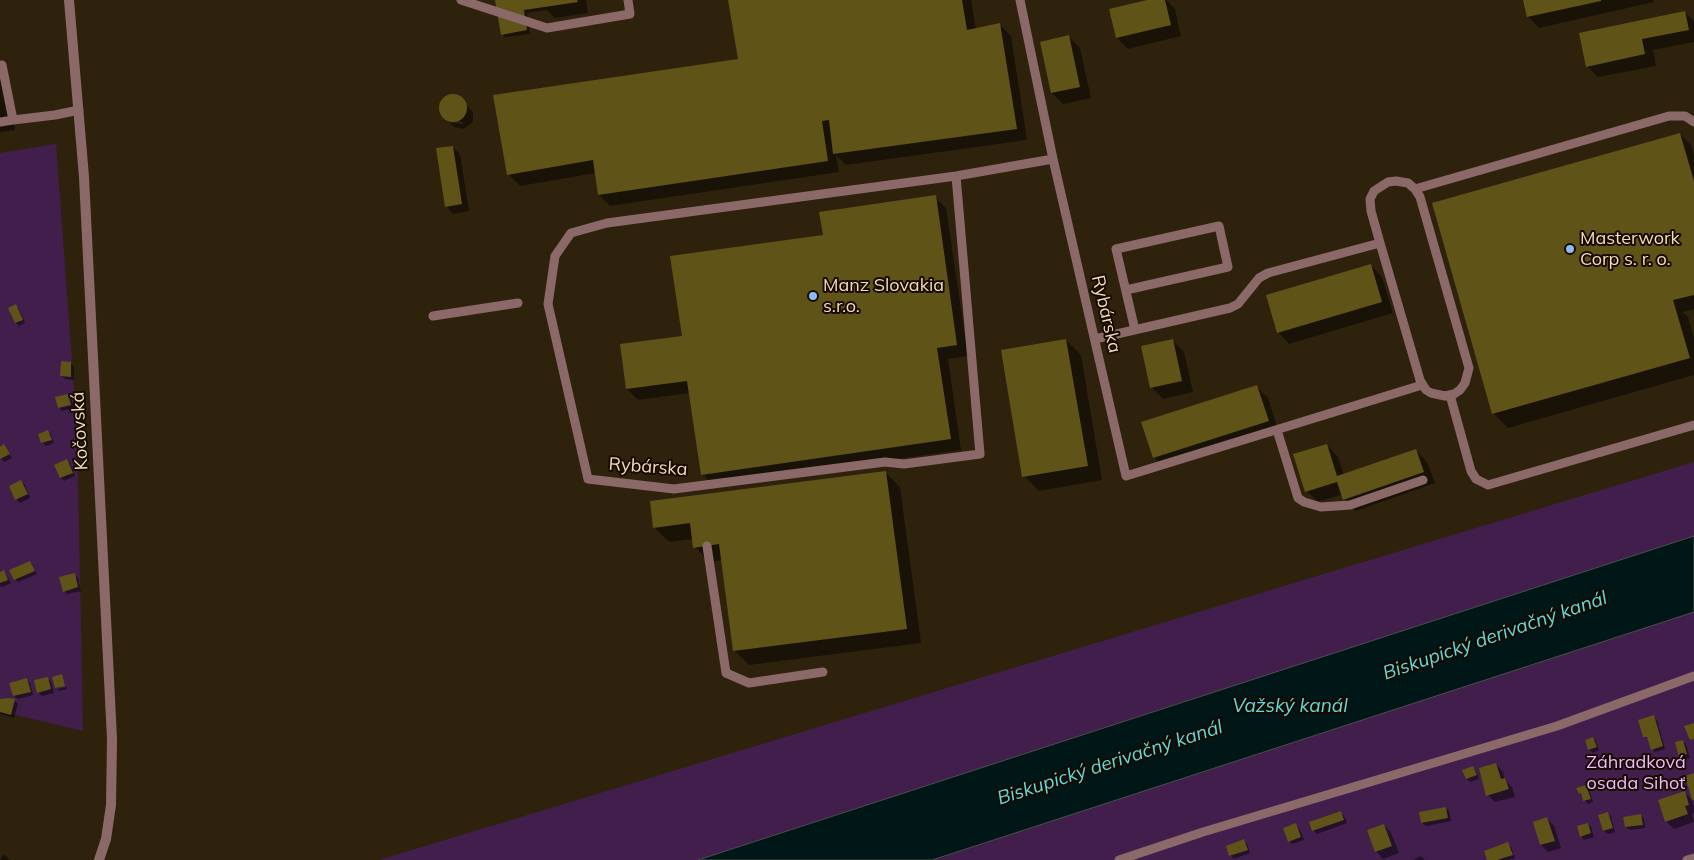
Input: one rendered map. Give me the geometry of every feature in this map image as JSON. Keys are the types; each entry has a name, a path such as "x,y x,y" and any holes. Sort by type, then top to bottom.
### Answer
{"street":[{"name":"Kočovská","path":"69,0 84,176 112,739 110,804 106,839 99,860"}],"lane":[{"path":"461,0 547,28 630,14 628,0"},
{"name":"Rybárska","path":"1020,0 1053,159 1126,476 1277,430"},
{"path":"2,65 13,120"},
{"path":"0,122 79,110"},
{"path":"1415,189 1669,116 1685,116 1694,122"},
{"name":"Rybárska","path":"956,176 980,454 904,464 885,462 699,491 674,490 588,479 548,304 554,256 571,233 607,223 956,176 1053,159"},
{"path":"1396,181 1408,183 1415,189 1420,197 1468,368 1465,383 1460,390 1450,395 1438,396 1422,386 1370,205 1370,198 1381,185 1396,181"},
{"path":"1126,290 1228,267 1219,226 1116,249 1135,330"},
{"path":"1095,339 1230,308 1238,304 1259,278 1268,273 1380,243"},
{"path":"433,316 518,303"},
{"path":"1422,386 1277,430 1298,498 1304,502 1321,506 1350,505 1423,480"},
{"path":"1450,395 1471,471 1476,479 1488,484 1694,425"},
{"path":"707,546 726,673 749,683 823,672"},
{"path":"1119,860 1203,832 1557,726 1694,676"},
{"path":"1687,860 1694,858"}],"green space":[{"path":"56,144 77,431 83,731 0,711 0,153"},
{"path":"1694,462 1694,536 698,860 379,860"},
{"name":"Záhradková osada Sihoť","path":"1694,612 1694,860 932,860 1691,613"}],"water":[{"name":"Važský kanál","path":"1694,536 1694,612 932,860 698,860"}],"building":[{"path":"495,0 577,0 578,2 524,10 527,30 501,35"},
{"path":"728,0 962,0 967,30 1000,23 1017,129 833,154 829,120 822,121 828,161 598,195 593,160 507,175 493,95 738,59"},
{"path":"1147,0 1165,0 1171,25 1116,38 1109,9"},
{"path":"1523,0 1601,0 1601,1 1527,17"},
{"path":"1685,11 1689,30 1642,39 1645,54 1586,67 1579,33"},
{"path":"1069,35 1080,87 1051,93 1040,42"},
{"path":"453,94 463,98 467,108 463,118 453,122 443,118 439,108 443,98"},
{"name":"Masterwork Corp s. r. o.","path":"1680,133 1694,181 1694,295 1673,300 1690,358 1492,414 1432,203"},
{"path":"453,146 462,204 445,207 436,148"},
{"name":"Manz Slovakia s.r.o.","path":"936,195 957,345 937,348 951,439 701,475 687,381 626,389 620,344 682,336 670,256 823,235 819,212"},
{"path":"1371,264 1382,302 1277,333 1266,295"},
{"path":"16,304 23,320 15,323 8,308"},
{"path":"1066,339 1088,466 1022,477 1001,350"},
{"path":"1173,339 1182,381 1150,388 1141,346"},
{"path":"61,361 71,362 71,377 60,376"},
{"path":"1257,385 1269,421 1153,458 1141,422"},
{"path":"68,394 71,405 58,408 55,397"},
{"path":"48,430 52,440 41,443 38,434"},
{"path":"4,444 10,454 0,459 0,447"},
{"path":"1327,444 1337,476 1416,449 1424,472 1343,500 1337,482 1305,492 1293,454"},
{"path":"67,459 73,473 60,478 54,465"},
{"path":"886,471 907,629 733,651 719,544 693,548 690,523 653,528 650,501"},
{"path":"21,480 28,494 15,500 9,486"},
{"path":"30,561 35,571 14,580 9,570"},
{"path":"4,570 8,580 0,583 0,572"},
{"path":"75,573 78,587 63,592 59,577"},
{"path":"62,674 65,686 55,688 52,677"},
{"path":"48,677 51,689 37,693 34,680"},
{"path":"27,678 31,692 13,696 9,683"},
{"path":"0,699 15,699 11,715 0,712"},
{"path":"1654,715 1663,746 1651,750 1647,737 1643,737 1638,720"},
{"path":"1694,723 1694,739 1690,740 1684,726"},
{"path":"1593,737 1597,747 1588,750 1585,740"},
{"path":"1683,740 1687,754 1679,757 1675,742"},
{"path":"1496,763 1501,779 1505,778 1509,789 1486,796 1479,768"},
{"path":"1473,766 1477,775 1466,779 1462,770"},
{"path":"1694,773 1694,800 1692,800 1685,776"},
{"path":"1586,785 1591,799 1583,801 1581,793 1579,794 1576,788"},
{"path":"1685,791 1689,805 1685,806 1688,814 1665,822 1658,800"},
{"path":"1446,807 1448,818 1421,823 1419,812"},
{"path":"1341,811 1344,820 1312,831 1309,822"},
{"path":"1608,812 1613,828 1603,831 1598,815"},
{"path":"1641,814 1643,825 1625,827 1623,817"},
{"path":"1547,817 1555,841 1540,845 1533,822"},
{"path":"1296,823 1301,837 1288,842 1283,828"},
{"path":"1588,823 1591,833 1580,837 1577,826"},
{"path":"1384,824 1392,846 1375,852 1367,830"},
{"path":"1244,839 1248,850 1229,856 1226,846"},
{"path":"1508,842 1513,855 1497,860 1487,860 1484,851"}],"place":[{"name":"Masterwork Corp s. r. o.","path":"1570,249"},
{"name":"Manz Slovakia s.r.o.","path":"813,296"}],"water label":[{"name":"Biskupický derivačný kanál","path":"1495,636"},
{"name":"Biskupický derivačný kanál","path":"1110,763"}]}
